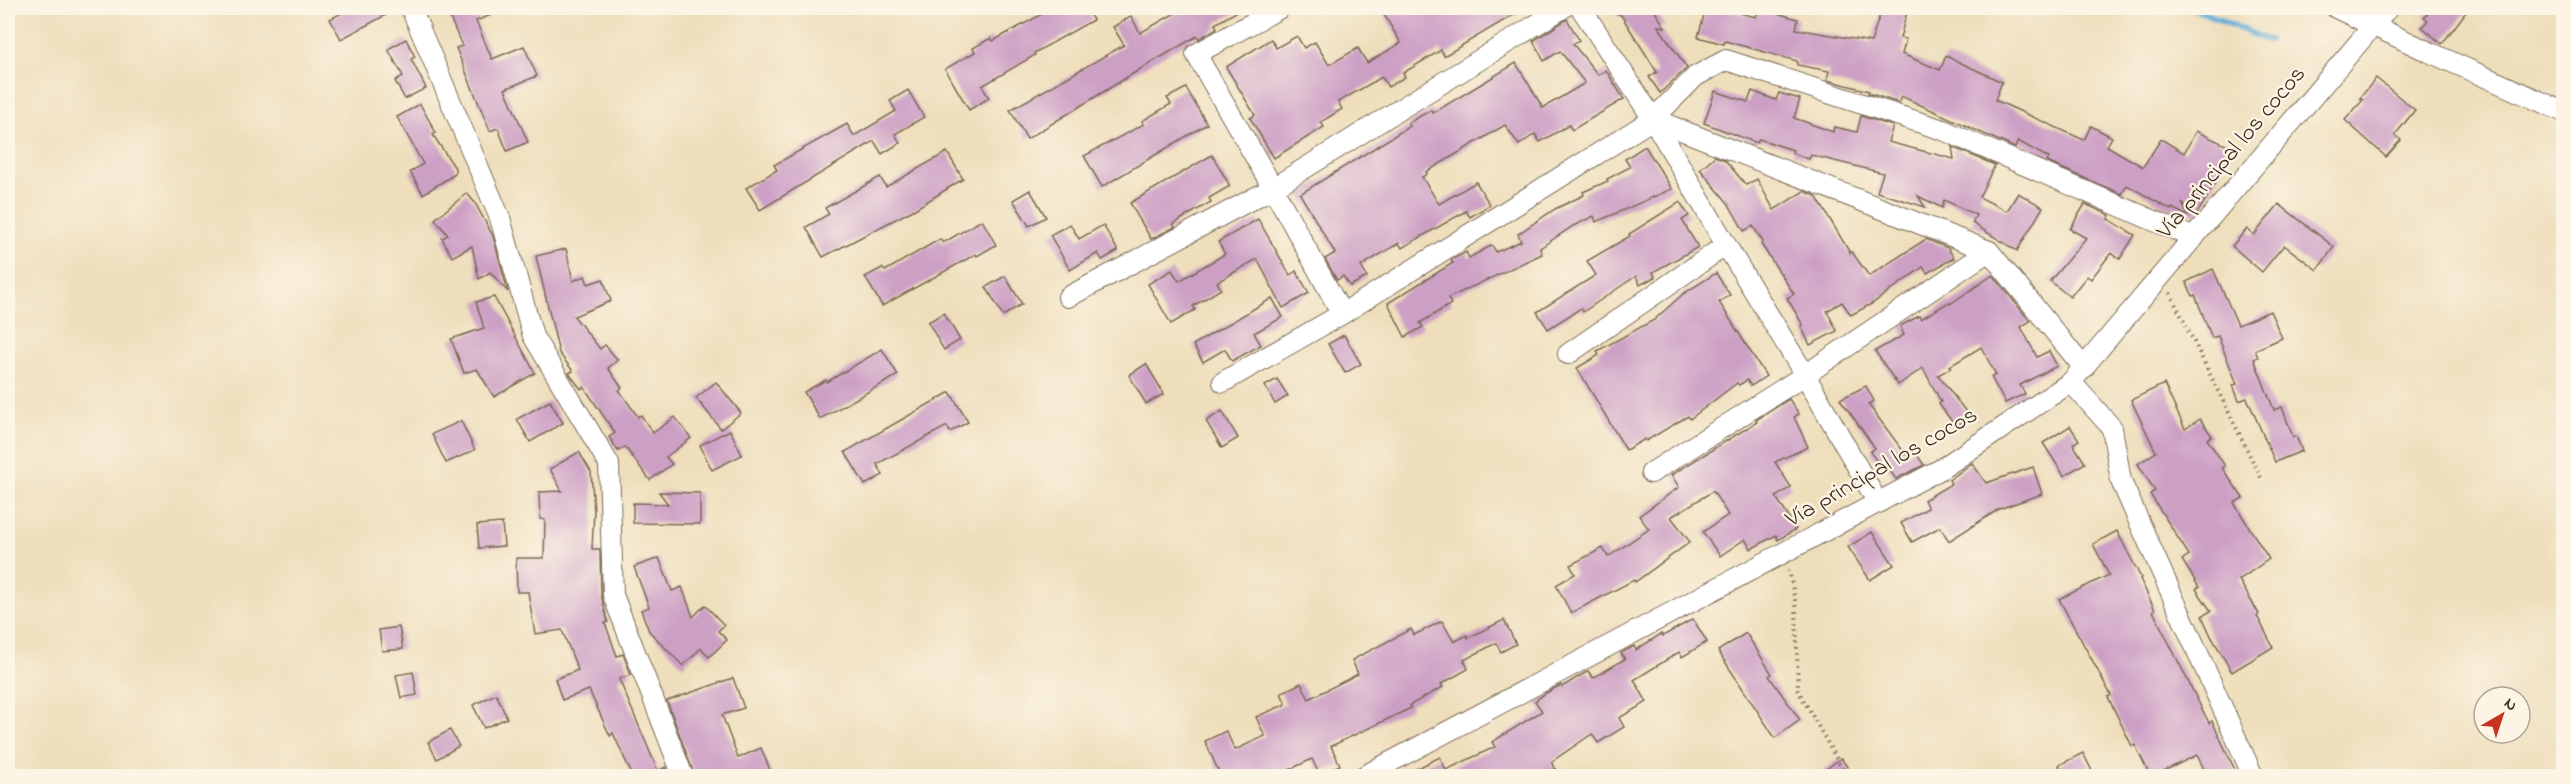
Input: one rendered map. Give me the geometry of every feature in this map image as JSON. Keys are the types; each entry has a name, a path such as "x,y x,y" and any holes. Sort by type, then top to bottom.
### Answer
{"street":[{"path":"411,8 500,218 533,336 609,464 613,595 682,777"},
{"path":"1280,8 1196,54 1342,314"},
{"path":"1068,297 1273,188 1563,8"},
{"path":"1581,8 1653,119 1878,503"},
{"path":"2336,8 2560,111"},
{"name":"Vía principal los cocos","path":"1364,777 1941,469 2078,375 2388,8"},
{"path":"1224,382 1342,314 1653,119 1696,75 1726,60 1943,130 2194,238"},
{"path":"1653,119 1989,251 2078,375 2112,428 2121,481 2253,777"},
{"path":"1568,354 1726,245"},
{"path":"1651,473 1805,375 1989,251"}],"path":[{"path":"2162,276 2262,480"},
{"path":"1786,551 1796,605 1798,690 1846,777"}],"building":[{"path":"352,8 399,8 341,39 330,19"},
{"path":"460,8 509,8 476,21 492,59 524,46 537,76 505,89 528,142 507,151 498,128 490,131 456,48 462,46 448,13"},
{"path":"1053,8 1086,8 1093,20 982,86 989,98 969,110 945,69 975,52 973,48 991,38 993,41"},
{"path":"1184,8 1243,8 1215,24 1217,28 1199,39 1197,36 1027,139 1010,110 1124,45 1113,27 1131,16 1140,33"},
{"path":"1380,8 1525,8 1444,56 1441,50 1403,73 1405,77 1388,87 1382,77 1338,102 1342,109 1321,122 1324,127 1274,158 1250,118 1255,115 1226,67 1271,39 1276,48 1297,36 1304,48 1315,42 1329,65 1358,48 1367,63 1401,43"},
{"path":"1610,8 1653,8 1665,27 1658,26 1687,68 1660,93 1649,77 1657,72 1621,15 1610,12"},
{"path":"1706,8 1719,8 1756,17 1759,8 1798,19 1796,29 1871,42 1882,8 1908,8 1900,38 1906,39 1902,54 1940,70 1946,56 2002,82 1995,100 2084,140 2091,126 2112,137 2107,146 2143,167 2161,139 2184,153 2196,131 2234,149 2196,216 2182,203 2188,216 2172,208 2171,210 2127,185 2122,194 2047,162 2049,158 2018,141 2015,148 1901,96 1899,103 1868,93 1869,91 1827,80 1829,71 1797,65 1797,61 1725,41 1724,44 1698,37"},
{"path":"2432,8 2469,8 2442,44 2422,27 2428,20 2424,17"},
{"path":"1567,19 1579,40 1573,44 1598,75 1606,70 1624,99 1572,130 1569,125 1540,142 1535,134 1519,145 1505,125 1426,172 1427,174 1422,177 1439,204 1476,182 1490,205 1470,217 1466,211 1402,248 1399,243 1361,266 1367,277 1350,286 1343,276 1337,280 1325,259 1335,253 1300,194 1410,126 1408,123 1431,110 1433,113 1516,63 1543,108 1585,83 1560,51 1544,61 1533,41"},
{"path":"406,39 415,57 411,59 426,88 405,99 395,81 403,76 388,49"},
{"path":"2376,78 2415,110 2395,135 2401,140 2386,157 2345,120 2363,100 2360,98"},
{"path":"1186,88 1207,124 1102,187 1084,156 1144,124 1142,121 1171,104 1167,98"},
{"path":"908,90 924,117 895,134 900,143 882,154 874,141 760,210 746,188 777,170 774,165 847,124 854,136 896,111 890,101"},
{"path":"1715,91 1748,102 1752,91 1776,100 1779,93 1800,99 1794,118 1833,132 1834,127 1857,132 1861,116 1893,126 1888,142 1954,159 1952,147 1995,165 1979,197 2007,211 2018,193 2043,207 2017,251 1972,223 1976,215 1944,200 1942,208 1918,196 1925,207 1877,192 1883,173 1811,155 1809,159 1792,153 1793,150 1759,139 1757,143 1704,123"},
{"path":"420,104 436,133 433,135 455,168 455,174 423,194 410,172 423,164 397,117"},
{"path":"1645,146 1672,189 1596,222 1594,216 1573,226 1540,248 1542,254 1448,298 1451,304 1420,323 1423,327 1405,337 1388,303 1453,263 1451,260 1466,252 1469,258 1492,245 1496,252 1521,241 1518,234 1555,209 1584,195 1583,192 1608,181 1607,179 1630,167 1625,159"},
{"path":"947,152 963,179 915,209 823,257 806,227 829,214 825,208 880,177 886,187"},
{"path":"1212,155 1230,186 1209,198 1211,202 1173,224 1175,227 1151,239 1130,203"},
{"path":"1715,156 1725,160 1746,185 1757,179 1774,210 1804,191 1816,196 1850,253 1852,252 1869,276 1926,239 1948,248 1954,258 1927,273 1923,267 1873,303 1851,315 1842,302 1827,311 1837,331 1810,345 1801,326 1803,325 1787,298 1794,294 1761,244 1763,242 1753,226 1744,231 1728,203 1700,169"},
{"path":"1030,190 1046,217 1029,226 1013,200"},
{"path":"467,193 493,236 508,292 490,272 479,279 472,246 452,257 442,238 448,235 435,219"},
{"path":"1680,202 1689,216 1682,220 1698,247 1653,272 1655,277 1640,285 1636,276 1583,312 1581,308 1548,329 1537,312 1596,275 1587,261 1630,236 1629,234"},
{"path":"2085,204 2110,215 2108,219 2135,235 2120,259 2111,253 2091,279 2087,276 2070,297 2050,281 2086,238 2070,229"},
{"path":"2279,204 2334,247 2317,270 2284,245 2262,272 2232,246 2247,229 2254,235"},
{"path":"1258,219 1290,275 1296,271 1309,293 1283,308 1257,259 1217,282 1221,289 1193,306 1195,310 1171,324 1148,284 1172,270 1179,281 1225,254 1218,242"},
{"path":"982,220 996,245 882,306 865,277 882,268 885,271 940,239 943,243"},
{"path":"1070,224 1079,239 1103,225 1118,251 1102,260 1098,253 1070,270 1050,235"},
{"path":"566,249 573,281 585,276 588,284 603,279 611,301 574,316 600,349 605,345 618,360 608,368 622,388 619,390 638,417 641,415 653,433 675,417 691,438 666,457 672,464 650,480 625,447 618,451 609,437 615,433 584,387 581,389 571,376 569,373 573,371 559,353 536,256"},
{"path":"2213,269 2238,325 2270,311 2282,338 2255,350 2258,357 2254,359 2274,410 2282,407 2293,437 2296,436 2302,451 2275,462 2247,398 2239,401 2233,385 2237,384 2218,336 2212,338 2195,295 2193,296 2186,282"},
{"path":"1716,273 1730,295 1719,302 1766,376 1751,386 1747,380 1739,385 1737,383 1690,419 1688,416 1626,450 1577,368 1599,355 1597,351 1654,320 1683,294"},
{"path":"1993,275 2030,321 2021,327 2037,357 2049,351 2057,366 2020,385 2025,394 2005,403 1991,377 1996,375 1981,347 1938,375 1970,417 1956,427 1939,404 1941,402 1923,368 1898,385 1875,351 1904,335 1900,326 1919,316 1921,319 1949,302 1950,304"},
{"path":"1005,276 1022,304 1003,316 986,287"},
{"path":"494,297 535,373 494,397 477,369 464,373 451,339 484,328 476,302"},
{"path":"1272,298 1283,317 1254,333 1261,345 1232,361 1225,349 1203,362 1193,345"},
{"path":"944,313 960,340 944,350 928,322"},
{"path":"1344,335 1361,364 1345,373 1328,344"},
{"path":"882,349 898,375 820,419 804,392 826,380 827,382"},
{"path":"1146,364 1164,394 1146,404 1129,375"},
{"path":"1277,379 1288,396 1275,404 1265,386"},
{"path":"716,382 741,413 721,429 696,398"},
{"path":"2164,384 2185,429 2200,419 2212,436 2207,439 2225,466 2222,468 2243,498 2234,503 2269,559 2239,580 2259,614 2257,616 2273,647 2232,672 2202,616 2211,611 2196,589 2199,587 2182,560 2189,555 2150,494 2155,491 2138,464 2156,452 2131,400"},
{"path":"1866,386 1874,401 1868,404 1906,455 1913,449 1924,465 1896,479 1885,464 1881,467 1870,452 1875,448 1840,399"},
{"path":"950,392 968,422 950,432 947,426 877,464 883,475 865,485 845,452"},
{"path":"1789,399 1799,414 1794,417 1808,447 1775,462 1791,487 1776,497 1796,529 1778,540 1776,535 1751,549 1745,539 1720,556 1703,532 1728,515 1713,491 1671,517 1690,542 1635,582 1634,580 1571,613 1556,585 1575,574 1570,565 1603,548 1608,557 1649,529 1639,516 1679,487 1671,475 1757,422 1756,420"},
{"path":"550,401 563,423 530,442 517,419"},
{"path":"1222,411 1238,438 1222,448 1206,421"},
{"path":"461,421 475,450 446,463 432,434"},
{"path":"2070,426 2079,440 2073,444 2085,463 2064,476 2043,443"},
{"path":"730,430 742,455 712,470 700,445"},
{"path":"579,452 591,472 594,511 592,549 600,549 601,595 608,622 605,623 617,656 623,654 631,675 619,679 658,771 666,767 670,777 633,777 613,733 610,736 589,690 562,700 555,679 578,670 562,630 535,634 528,592 517,592 516,558 544,558 545,520 540,519 539,492 562,491 550,469"},
{"path":"1972,463 1986,483 2033,467 2042,494 1999,509 1949,541 1940,527 1912,542 1901,523 1928,508 1924,500 1951,484 1949,480"},
{"path":"659,492 700,493 700,524 633,523 633,503 668,504"},
{"path":"502,523 504,546 479,548 477,525"},
{"path":"2117,531 2141,578 2155,610 2153,611 2209,723 2212,721 2235,770 2222,777 2208,777 2197,755 2151,777 2135,745 2132,746 2108,697 2111,695 2059,599 2109,575 2093,544"},
{"path":"1872,532 1894,565 1870,580 1848,547"},
{"path":"659,558 672,591 682,587 693,617 705,605 724,625 718,631 727,640 709,657 701,648 683,666 649,631 641,610 649,607 634,567"},
{"path":"1693,619 1707,642 1682,657 1679,652 1634,680 1647,702 1619,718 1624,727 1598,743 1592,734 1551,762 1560,777 1400,777 1440,757 1446,770 1495,747 1492,742 1542,711 1535,701 1546,693 1561,685 1562,687 1588,671 1593,678 1625,659 1621,653 1634,646 1636,650 1661,634 1663,636"},
{"path":"1504,620 1516,644 1501,652 1496,643 1464,660 1468,669 1441,684 1443,687 1410,705 1411,708 1331,746 1340,765 1319,774 1312,759 1274,777 1221,777 1205,741 1226,731 1235,750 1265,736 1256,717 1286,704 1281,693 1301,683 1309,699 1358,674 1352,660 1411,629 1414,635 1442,621 1454,642 1467,635 1468,638"},
{"path":"399,627 403,649 382,651 379,630"},
{"path":"1746,633 1772,674 1769,676 1800,720 1775,738 1718,651"},
{"path":"413,672 417,695 401,698 396,675"},
{"path":"733,678 744,708 722,715 738,758 761,748 773,777 695,777 667,701"},
{"path":"496,694 507,718 484,728 473,705"},
{"path":"450,730 459,746 437,759 428,742"},
{"path":"2083,753 2092,771 2080,777 2064,777 2059,765"},
{"path":"1841,758 1854,777 1815,777"}],"waterway":[{"path":"2193,8 2269,41"}]}
